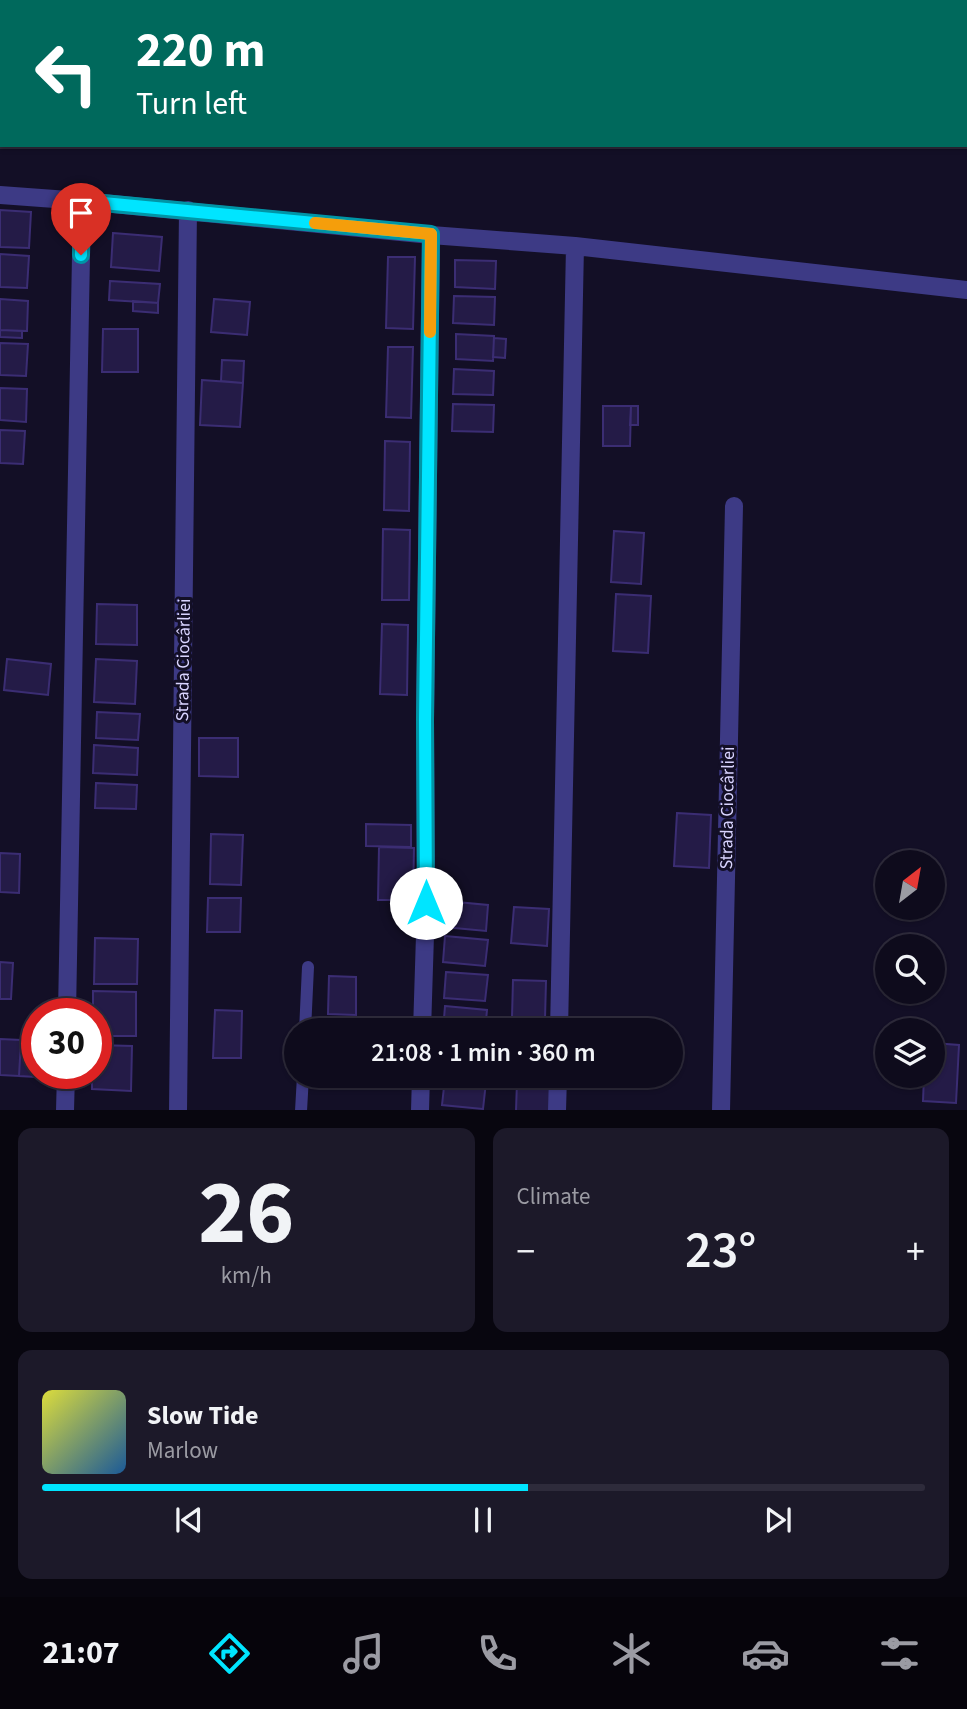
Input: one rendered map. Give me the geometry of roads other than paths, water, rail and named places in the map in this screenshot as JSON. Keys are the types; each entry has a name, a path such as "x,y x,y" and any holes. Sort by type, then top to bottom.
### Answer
{"street":[{"path":"0,195 575,246 967,289"},
{"path":"67,998 82,201"},
{"name":"Strada Ciocârliei","path":"178,1110 188,210"},
{"path":"422,1018 426,903 425,720 431,234"},
{"path":"559,1018 575,246"},
{"name":"Strada Ciocârliei","path":"721,1110 734,506"},
{"path":"419,1110 420,1088"},
{"path":"557,1110 558,1088"},
{"path":"65,1110 66,1089"}],"lane":[{"path":"306,1018 308,967"},
{"path":"301,1110 302,1088"}]}
